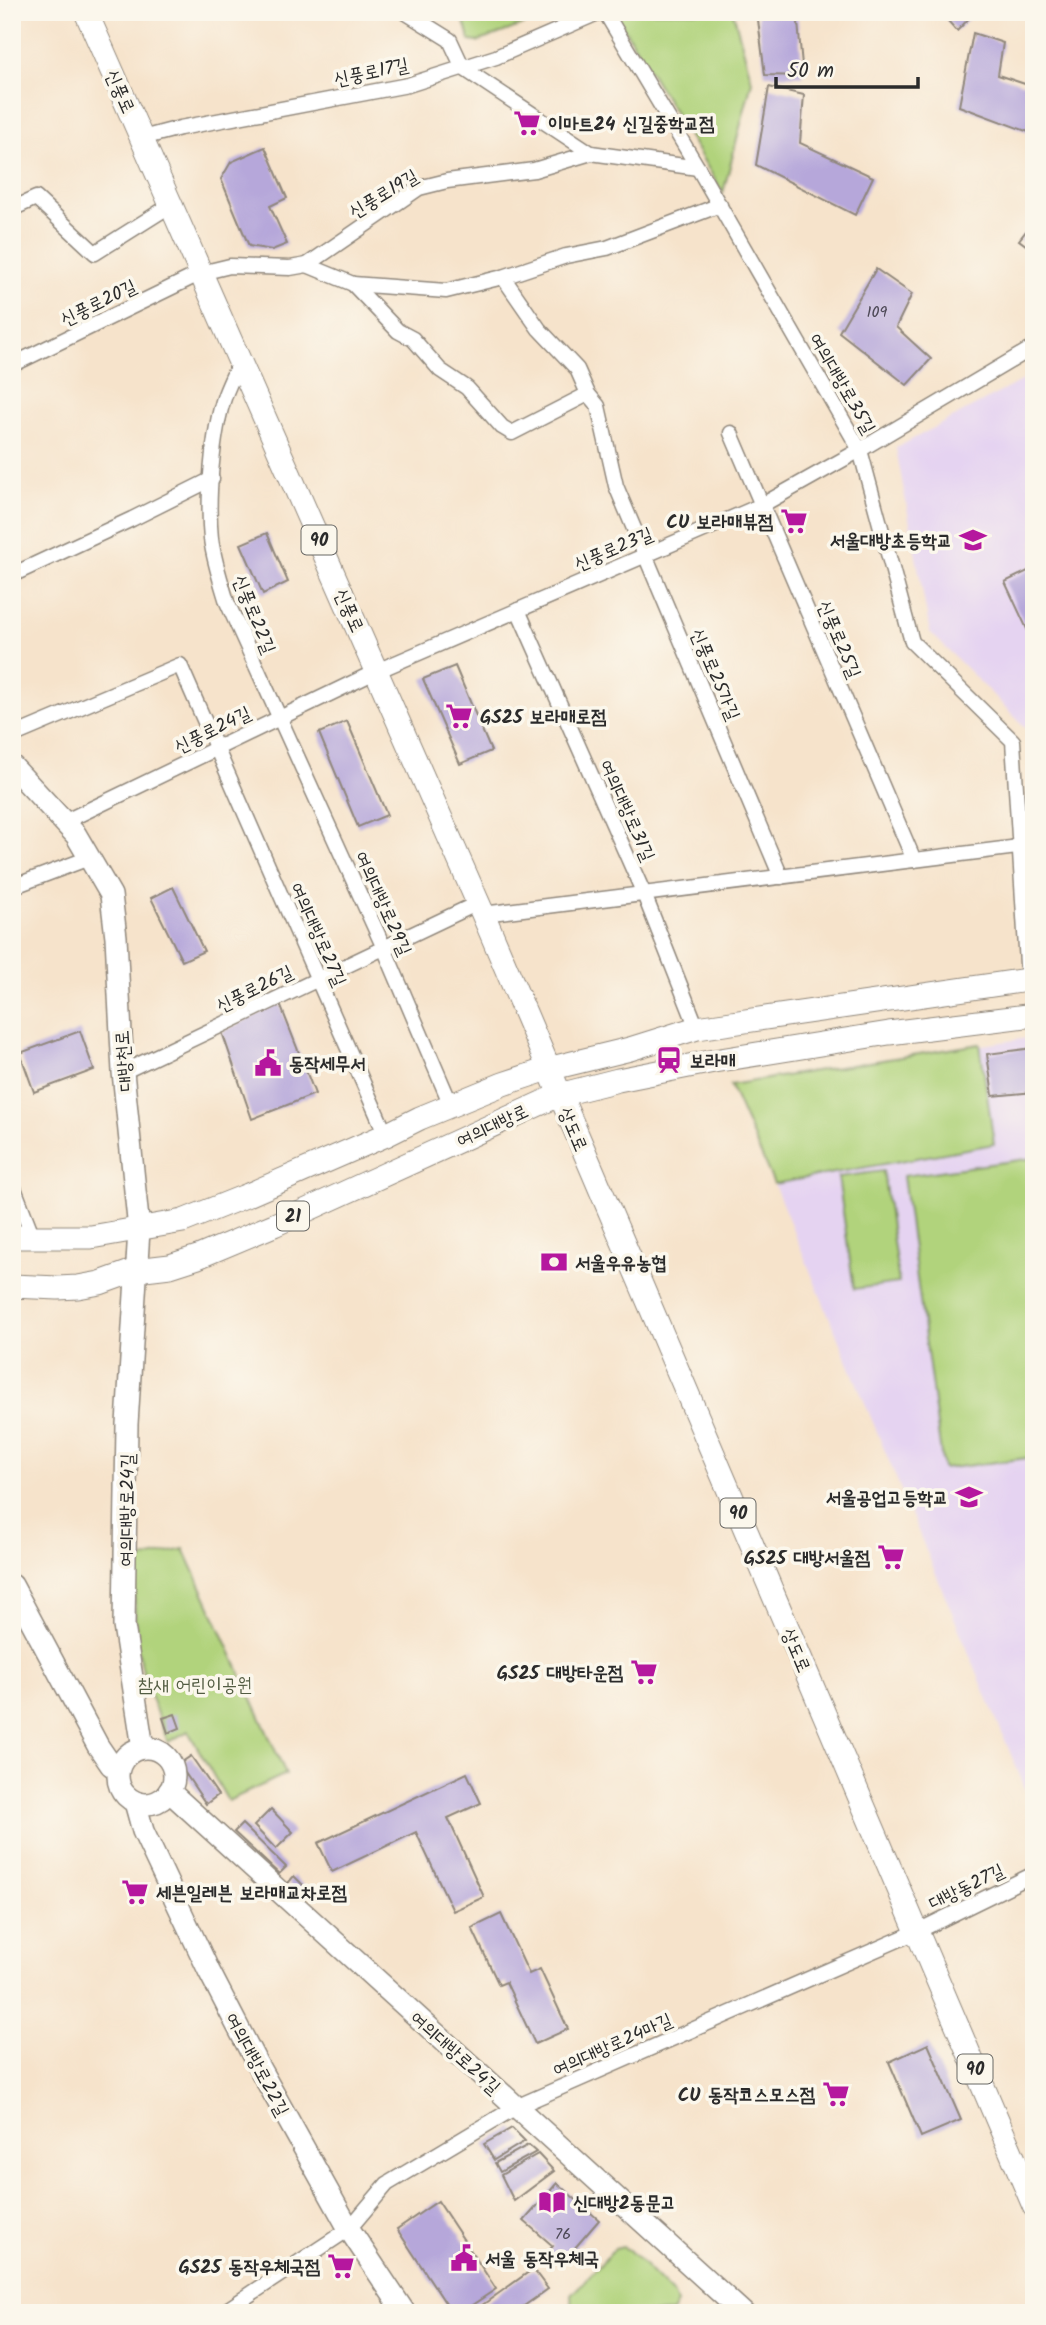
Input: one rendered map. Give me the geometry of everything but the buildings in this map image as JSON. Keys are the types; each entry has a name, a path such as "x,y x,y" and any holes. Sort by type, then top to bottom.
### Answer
{"main road":[{"name":"신풍로","path":"86,12 377,671 559,1094"},
{"name":"여의대방로","path":"23,1237 92,1237 183,1221 503,1084 697,1028 1031,979"},
{"name":"여의대방로","path":"12,1286 78,1287 100,1283 136,1270 170,1266 198,1257 559,1094 741,1057 888,1033 1034,1015"},
{"name":"상도로","path":"559,1094 1034,2206"}],"street":[{"path":"405,12 450,40 463,68 592,153 698,168"},
{"name":"신풍로17길","path":"142,138 180,128 408,85 529,44 603,12"},
{"name":"여의대방로35길","path":"603,12 720,205 860,450 912,642 1013,741 1027,846 1031,979"},
{"name":"신풍로19길","path":"307,265 419,188 447,181 534,170 592,153"},
{"path":"12,209 36,198 95,253 171,205"},
{"path":"201,273 230,266 290,268 307,265 353,284 446,291 566,256 607,248 720,205"},
{"name":"신풍로20길","path":"12,365 201,273"},
{"name":"신풍로25가길","path":"503,276 538,329 577,369 588,394 598,406 616,486 781,877"},
{"path":"353,284 398,331 412,339 440,370 467,388 502,427 512,433 588,394"},
{"name":"신풍로23길","path":"377,671 762,505 1034,347"},
{"name":"신풍로22길","path":"240,361 225,395 219,417 212,478 211,539 227,602 279,718"},
{"name":"신풍로25길","path":"731,433 914,860"},
{"path":"12,575 212,478"},
{"name":"여의대방로31길","path":"518,610 644,894 697,1028"},
{"path":"12,736 180,665 216,748"},
{"name":"신풍로24길","path":"64,822 377,671"},
{"name":"여의대방로29길","path":"279,718 451,1105"},
{"name":"여의대방로27길","path":"216,748 386,1135"},
{"name":"대방천로","path":"12,766 76,835 111,895 116,937 123,1072 139,1230 136,1270"},
{"path":"480,908 644,894 1027,846"},
{"path":"12,887 89,858"},
{"name":"신풍로26길","path":"123,1072 383,948 480,908"},
{"path":"12,1183 23,1237"},
{"name":"여의대방로24길","path":"136,1270 127,1424 124,1626 143,1748"},
{"path":"12,1585 98,1746 111,1765 118,1770"},
{"path":"143,1748 162,1753 171,1764 174,1780 160,1801 152,1804 135,1802 122,1792 118,1784 118,1770 123,1759 129,1753 143,1748"},
{"name":"여의대방로24길","path":"169,1791 743,2313"},
{"name":"여의대방로22길","path":"135,1802 144,1831 209,1971 270,2088 349,2229 405,2313"},
{"name":"대방동27길","path":"916,1932 1034,1874"},
{"name":"여의대방로24마길","path":"222,2313 349,2229 387,2184 516,2107 916,1932"}],"shaded area":[{"name":"서울대방초등학교","path":"1034,374 1034,736 930,632 896,448"},
{"name":"서울공업고등학교","path":"1034,1037 1034,1810 774,1184 730,1085"}],"green space":[{"path":"461,12 547,12 539,19 477,42 470,41"},
{"path":"621,12 733,12 752,81 723,193 616,15"},
{"path":"980,1044 994,1144 774,1184 730,1085"},
{"path":"1034,1158 1034,1457 943,1469 903,1176"},
{"path":"883,1171 899,1283 854,1289 838,1177"},
{"name":"참새 어린이공원","path":"184,1549 286,1774 228,1801 188,1731 168,1742 147,1688 136,1642 133,1561"},
{"path":"623,2247 674,2295 677,2304 672,2313 575,2313 572,2309 571,2295 615,2249"}],"place":[{"name":"이마트24 신길중학교점","path":"527,123"},
{"name":"CU 보라매뷰점","path":"794,521"},
{"name":"서울대방초등학교","path":"973,540"},
{"name":"GS25 보라매로점","path":"459,716"},
{"name":"보라매","path":"669,1060"},
{"name":"동작세무서","path":"268,1063"},
{"name":"서울우유농협","path":"554,1262"},
{"name":"서울공업고등학교","path":"969,1497"},
{"name":"GS25 대방서울점","path":"891,1557"},
{"name":"GS25 대방타운점","path":"644,1672"},
{"name":"세븐일레븐 보라매교차로점","path":"135,1892"},
{"name":"CU 동작코스모스점","path":"836,2094"},
{"name":"신대방2동문고","path":"552,2202"},
{"name":"서울 동작우체국","path":"464,2258"},
{"name":"GS25 동작우체국점","path":"341,2266"}]}
